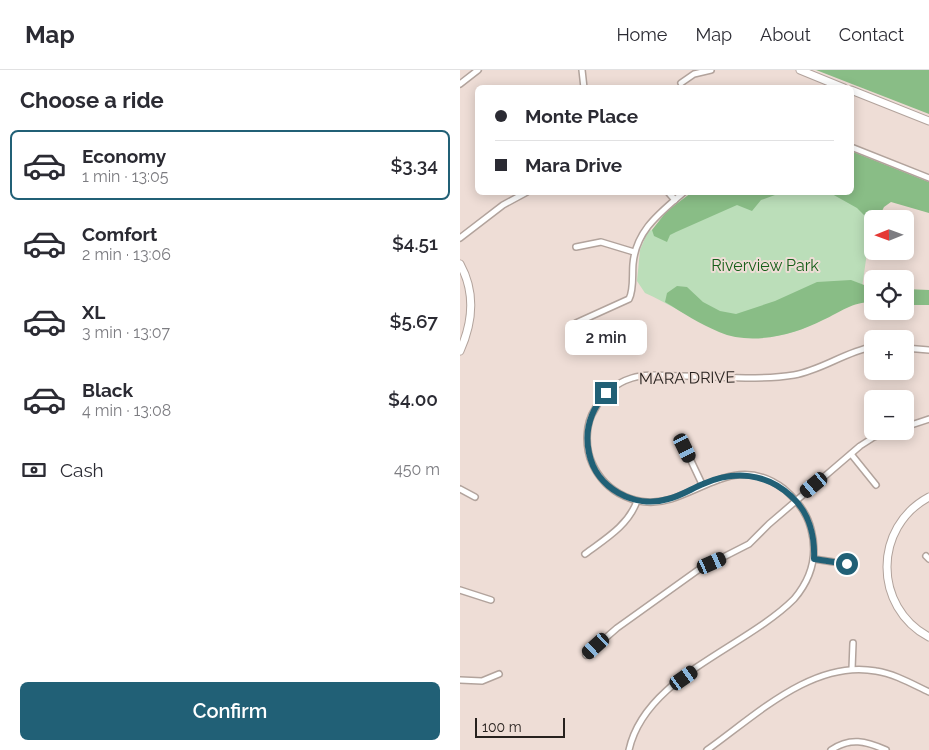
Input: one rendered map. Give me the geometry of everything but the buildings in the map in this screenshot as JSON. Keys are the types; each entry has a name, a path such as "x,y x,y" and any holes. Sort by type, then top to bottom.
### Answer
{"street":[{"path":"460,84 478,70"},
{"path":"582,70 584,85"},
{"path":"681,83 694,74 711,70"},
{"path":"800,70 837,85"},
{"path":"854,91 929,121"},
{"path":"854,148 929,178"},
{"path":"460,238 503,206 522,195"},
{"path":"671,195 675,200"},
{"path":"576,323 629,299 634,252 649,223 681,195"},
{"path":"576,247 601,242 634,252"},
{"path":"460,264 468,283 472,310 469,329 460,351"},
{"path":"914,349 929,350"},
{"name":"MARA DRIVE","path":"629,750 640,721 654,701 788,605 806,583 814,559 810,525 796,500 774,483 750,475 727,476 702,484 668,500 637,501 621,495 605,483 596,472 589,453 587,435 593,411 606,393 618,384 630,379 646,376 767,377 795,375 822,368 864,350"},
{"path":"914,424 929,420"},
{"path":"586,655 622,624 698,570 750,544 796,500 870,440"},
{"path":"685,448 702,484"},
{"path":"851,454 876,485"},
{"path":"460,488 475,497"},
{"path":"929,497 912,509 897,527 889,546 886,570 890,592 899,610 913,627 929,637"},
{"path":"585,554 628,520 637,501"},
{"path":"814,559 847,564"},
{"path":"460,590 491,600"},
{"path":"852,668 853,642"},
{"path":"707,750 804,683 821,675 852,668 886,673 929,692"},
{"path":"460,680 482,681 499,674"},
{"path":"831,750 846,742 856,741 868,742 886,750"}],"green space":[{"path":"816,70 929,70 929,114"},
{"path":"854,152 929,182 929,213 891,202 882,210 864,210 864,215 857,208 834,195 854,195"},
{"name":"Riverview Park","path":"854,158 874,203 873,210 864,210 864,260 866,260 860,302 802,329 778,336 756,338 737,336 702,323 645,293 637,281 640,250 648,231 652,230 667,211 688,195 854,195"},
{"path":"688,195 775,195 761,200 752,211 737,205 670,235 667,242 654,236 652,230 667,211"},
{"path":"851,280 864,285 864,302 786,334 772,337 745,338 719,332 665,302 667,293 677,286 687,287 703,302 720,311 736,314 775,301 817,282"},
{"path":"914,289 929,290 929,305 914,305"}],"route":[{"path":"606,393 593,411 588,428 587,441 590,459 596,472 612,489 633,500 658,502 673,498 722,477 743,474 764,479 782,488 801,507 812,533 814,559 847,564"}]}
